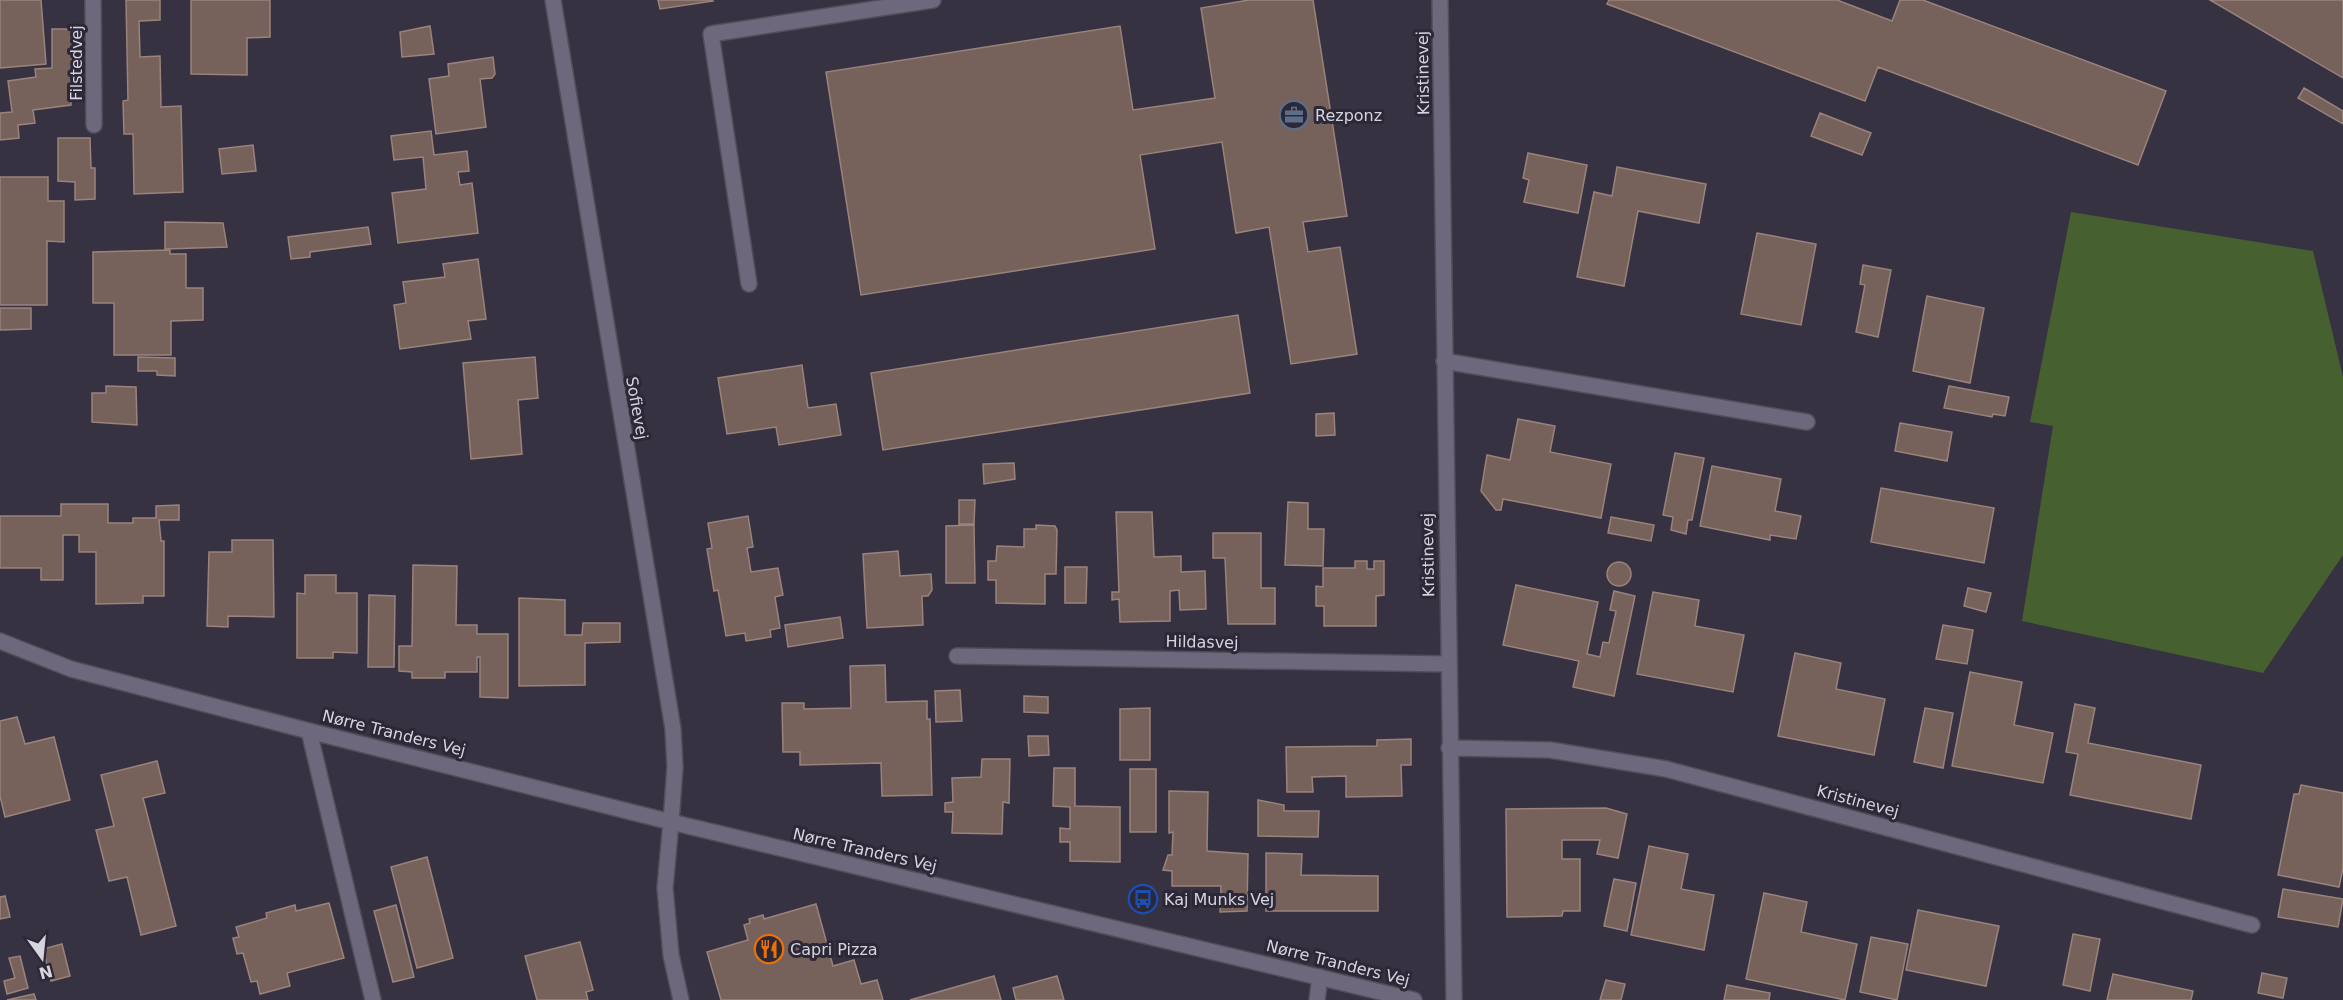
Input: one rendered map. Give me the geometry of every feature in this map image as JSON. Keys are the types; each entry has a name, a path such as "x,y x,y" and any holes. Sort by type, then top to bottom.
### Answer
{"street":[{"name":"Filstedvej","path":"93,0 94,125"},
{"name":"Sofievej","path":"553,0 673,729 675,767 665,888 671,955 681,1000"},
{"path":"749,284 711,34 933,0"},
{"name":"Kristinevej","path":"1440,0 1454,1000"},
{"path":"1444,361 1807,422"},
{"name":"Nørre Tranders Vej","path":"0,641 71,669 671,822 1414,1000"},
{"name":"Hildasvej","path":"957,656 1448,664"},
{"name":"Nørre Tranders Vej","path":"309,730 373,1000"},
{"name":"Kristinevej","path":"1449,748 1550,750 1666,768 2252,925"},
{"path":"1317,1000 1320,977"}],"green space":[{"path":"2071,212 2313,251 2343,377 2343,555 2263,673 2022,621 2053,426 2030,422"}],"building":[{"path":"0,0 41,0 46,64 0,68"},
{"path":"126,0 160,0 160,20 139,21 140,57 160,56 161,107 181,106 183,192 134,194 133,134 124,134 123,101 128,100"},
{"path":"191,0 270,0 270,37 247,38 247,75 191,74"},
{"path":"658,0 712,0 713,1 660,9"},
{"path":"1249,0 1313,0 1347,216 1303,222 1308,252 1340,247 1357,354 1291,364 1269,227 1236,233 1222,142 1140,155 1155,249 861,295 826,72 1120,26 1133,110 1215,98 1201,8"},
{"path":"1609,0 1837,0 1892,21 1900,0 1923,0 2166,91 2138,165 1878,67 1865,101 1607,4"},
{"path":"2210,0 2343,0 2343,78"},
{"path":"430,26 434,54 402,57 400,32"},
{"path":"52,29 72,29 71,105 33,110 35,123 18,125 19,138 0,140 0,113 12,112 8,81 36,77 35,69 52,68"},
{"path":"493,57 495,74 492,78 480,79 486,127 436,134 429,79 449,76 448,64"},
{"path":"2304,88 2343,111 2343,124 2298,98"},
{"path":"1820,113 1871,133 1862,155 1811,136"},
{"path":"431,131 434,155 467,151 469,171 458,172 460,185 472,183 478,233 398,243 392,193 426,189 423,157 394,160 391,136"},
{"path":"58,138 90,138 91,168 95,168 95,199 75,200 75,182 58,181"},
{"path":"253,145 256,171 222,174 219,149"},
{"path":"1528,153 1587,165 1578,213 1524,202 1529,180 1523,178"},
{"path":"1617,167 1706,184 1699,223 1638,211 1624,286 1577,277 1594,192 1612,196"},
{"path":"0,177 48,177 48,201 64,201 64,242 47,241 47,305 0,305"},
{"path":"165,222 223,223 227,247 165,249"},
{"path":"368,227 371,244 310,252 310,257 291,259 288,237"},
{"path":"1757,233 1816,244 1801,325 1741,314"},
{"path":"170,250 170,254 186,254 186,288 203,288 203,320 171,321 171,355 114,355 114,303 93,303 93,252"},
{"path":"478,259 486,319 468,321 471,339 400,349 394,305 406,303 403,282 445,277 443,264"},
{"path":"1863,265 1891,270 1878,337 1856,332 1865,285 1860,284"},
{"path":"1927,296 1984,308 1970,383 1913,371"},
{"path":"0,308 31,308 31,329 0,330"},
{"path":"1238,315 1250,393 883,450 871,373"},
{"path":"138,357 175,358 175,376 157,375 157,371 138,371"},
{"path":"535,357 538,398 518,400 522,454 471,459 463,363"},
{"path":"802,365 808,408 836,404 841,435 779,445 776,427 727,434 718,378"},
{"path":"106,386 136,387 137,425 92,422 92,393 106,393"},
{"path":"1949,386 2009,397 2005,416 1993,414 1992,417 1944,408"},
{"path":"1334,413 1335,435 1316,436 1316,414"},
{"path":"1518,419 1555,426 1550,452 1611,464 1601,518 1503,499 1501,510 1496,510 1481,491 1487,455 1510,460"},
{"path":"1900,423 1952,432 1947,461 1895,451"},
{"path":"1675,453 1704,458 1692,520 1688,520 1686,534 1671,530 1673,517 1663,515"},
{"path":"1014,463 1015,479 984,484 983,464"},
{"path":"1712,466 1781,479 1775,511 1801,516 1796,539 1770,535 1770,540 1700,526"},
{"path":"1881,488 1994,508 1984,563 1871,542"},
{"path":"959,500 975,500 974,524 959,524"},
{"path":"1288,502 1308,503 1308,529 1324,529 1323,566 1285,565"},
{"path":"61,504 108,504 108,523 133,523 133,518 156,518 156,506 179,505 179,520 159,520 161,541 164,541 164,596 143,596 143,603 96,604 96,552 79,552 79,535 63,535 63,580 41,580 41,568 0,568 0,516 61,516"},
{"path":"1116,512 1152,512 1154,557 1181,556 1181,572 1205,571 1206,609 1180,610 1179,590 1170,591 1170,621 1120,622 1119,599 1112,600 1112,592 1119,592"},
{"path":"748,516 753,547 747,548 751,572 778,568 783,595 775,597 780,628 770,630 771,637 746,641 745,633 726,636 718,590 714,591 707,549 712,548 708,523"},
{"path":"1611,517 1654,525 1651,541 1608,533"},
{"path":"974,525 975,583 946,583 946,526"},
{"path":"1036,525 1055,526 1057,530 1056,574 1045,574 1045,604 996,603 996,580 988,580 988,561 996,561 997,546 1024,547 1024,529 1036,529"},
{"path":"1213,533 1261,533 1261,588 1275,588 1275,624 1228,624 1225,558 1213,558"},
{"path":"232,540 273,540 274,617 228,616 228,627 207,626 209,552 232,552"},
{"path":"898,551 900,576 931,574 932,590 928,596 922,596 923,625 867,628 863,554"},
{"path":"1355,561 1367,561 1367,569 1374,569 1374,561 1384,561 1384,595 1376,596 1376,626 1324,626 1324,606 1316,606 1316,586 1323,587 1323,568 1355,568"},
{"path":"1614,562 1624,562 1631,569 1631,579 1624,586 1614,586 1607,579 1607,569"},
{"path":"413,565 457,566 456,625 477,625 477,634 508,634 508,698 480,697 480,657 477,657 477,672 445,672 445,678 412,678 412,672 399,671 399,646 412,646"},
{"path":"1065,567 1087,567 1086,603 1065,603"},
{"path":"305,575 336,575 336,593 357,593 357,653 333,652 333,658 297,658 297,593 305,594"},
{"path":"1516,585 1598,602 1587,654 1600,657 1603,642 1609,643 1616,611 1610,610 1614,591 1635,596 1614,696 1573,687 1579,661 1503,645"},
{"path":"1968,588 1991,593 1986,612 1964,606"},
{"path":"1653,592 1699,600 1695,626 1744,635 1733,692 1637,674"},
{"path":"369,595 395,596 394,667 368,667"},
{"path":"519,598 565,600 565,635 582,635 583,623 620,623 620,642 585,643 585,685 519,686"},
{"path":"840,617 843,638 788,647 785,625"},
{"path":"1943,625 1973,630 1967,664 1936,659"},
{"path":"1795,653 1841,663 1836,689 1885,699 1874,755 1778,736"},
{"path":"885,665 886,702 927,701 927,719 930,719 932,795 882,796 881,763 800,765 800,752 783,752 782,703 804,703 804,709 851,708 850,666"},
{"path":"1970,672 2022,682 2014,725 2053,733 2043,783 1952,766"},
{"path":"960,690 962,721 936,722 935,691"},
{"path":"1024,696 1048,697 1048,713 1024,712"},
{"path":"2075,704 2095,708 2088,743 2201,765 2191,819 2070,795 2078,754 2066,752"},
{"path":"1150,708 1150,760 1120,760 1120,709"},
{"path":"1925,708 1953,713 1943,768 1914,762"},
{"path":"17,717 25,744 54,737 70,800 5,817 0,796 0,721"},
{"path":"1028,736 1048,736 1049,755 1029,756"},
{"path":"1411,739 1411,765 1401,765 1402,796 1346,797 1346,776 1312,777 1313,792 1287,792 1286,747 1377,746 1377,740"},
{"path":"982,759 1010,759 1009,803 1003,802 1002,834 952,833 953,812 945,812 945,803 953,802 952,778 981,777"},
{"path":"157,761 165,793 143,798 176,926 141,935 127,877 109,881 96,830 114,826 101,775"},
{"path":"1054,768 1075,768 1075,806 1120,807 1120,862 1070,861 1070,842 1060,842 1060,828 1070,829 1070,807 1053,806"},
{"path":"1130,769 1156,769 1156,832 1130,832"},
{"path":"2301,785 2343,793 2343,868 2339,887 2278,875 2294,794 2299,794"},
{"path":"1169,791 1208,792 1207,851 1248,854 1247,911 1220,912 1221,886 1172,886 1172,871 1163,870 1168,855 1172,855 1173,832 1169,833"},
{"path":"1258,800 1284,805 1284,811 1319,811 1318,837 1258,836"},
{"path":"1606,808 1627,814 1618,858 1597,854 1600,840 1562,840 1562,859 1580,859 1580,911 1563,911 1562,916 1507,917 1506,809"},
{"path":"1649,846 1688,854 1681,889 1714,895 1704,950 1631,935"},
{"path":"1266,853 1302,854 1301,875 1378,876 1378,911 1266,911"},
{"path":"427,857 453,958 417,968 391,867"},
{"path":"1614,879 1636,883 1627,931 1604,926"},
{"path":"2283,889 2343,899 2338,927 2278,917"},
{"path":"1764,893 1807,902 1801,932 1857,944 1845,1000 1746,979"},
{"path":"5,896 10,917 0,919 0,897"},
{"path":"329,903 344,958 287,973 290,986 260,994 257,981 251,982 243,953 237,954 233,938 239,937 236,927 267,918 266,913 295,905 296,911"},
{"path":"816,904 833,966 854,960 861,984 877,980 883,1000 721,1000 707,952 748,940 744,925 750,923 749,919 763,915 764,919"},
{"path":"396,905 414,977 393,982 374,911"},
{"path":"1918,910 1999,926 1986,986 1906,970"},
{"path":"2073,934 2100,939 2090,991 2063,985"},
{"path":"1871,937 1908,944 1897,1000 1860,992"},
{"path":"580,942 593,990 586,992 588,1000 537,1000 525,956"},
{"path":"62,944 70,976 51,981 43,949"},
{"path":"20,956 28,988 7,994 4,981 15,978 9,958"},
{"path":"2262,973 2287,978 2283,998 2258,993"},
{"path":"2113,974 2193,991 2191,1000 2107,1000"},
{"path":"994,976 1001,1000 910,1000"},
{"path":"1057,976 1064,1000 1016,1000 1013,988"},
{"path":"1606,980 1625,984 1621,1000 1600,1000"},
{"path":"1727,985 1770,993 1769,1000 1724,1000"},
{"path":"34,994 36,1000 7,1000"}],"place":[{"name":"Rezponz","path":"1294,115"},
{"name":"Kaj Munks Vej","path":"1143,899"},
{"name":"Capri Pizza","path":"769,949"}]}
